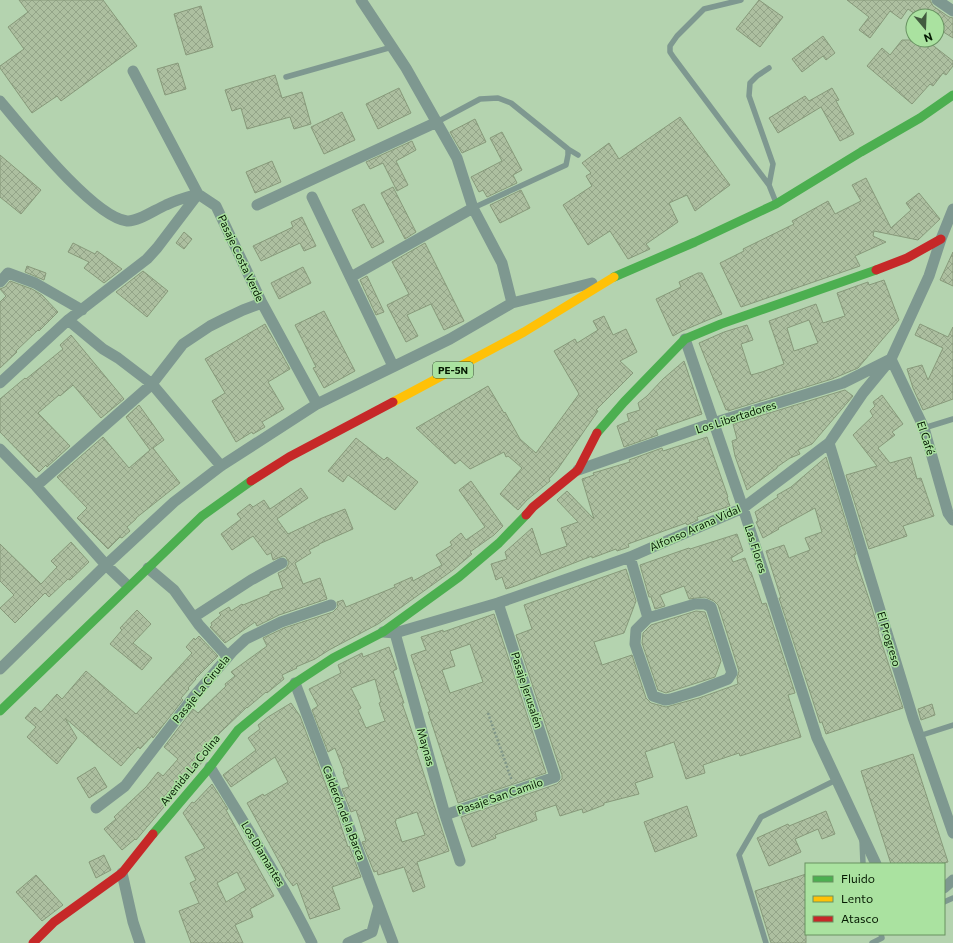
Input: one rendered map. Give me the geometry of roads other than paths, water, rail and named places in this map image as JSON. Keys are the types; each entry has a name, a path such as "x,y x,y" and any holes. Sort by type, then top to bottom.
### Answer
{"main road":[{"name":"PE-5N","path":"0,711 86,626 202,516 242,487 289,457 524,332 610,279 695,242 776,204 920,118 953,94"},
{"path":"578,470 597,433 624,402 685,339 720,324 907,258 941,239"},
{"name":"Avenida La Colina","path":"33,943 54,922 122,873 140,849 210,767 238,730 295,683 333,658 383,632 460,578 499,543 534,508 578,470"}],"street":[{"path":"361,0 437,122 457,158 473,208 502,263 512,303"},
{"path":"937,0 953,11"},
{"path":"133,71 198,194"},
{"path":"0,101 65,175 104,211 116,217 128,221 138,219 166,204 198,194"},
{"path":"257,205 437,122"},
{"path":"0,383 68,320 147,259 198,194"},
{"name":"Pasaje Costa Verde","path":"198,194 216,206 262,303 317,404"},
{"path":"312,197 393,366"},
{"path":"351,277 473,208"},
{"name":"Alfonso Arana Vidal","path":"383,632 395,633 498,603 630,557 743,508 828,443 863,393 891,359 929,276 953,209"},
{"path":"0,282 8,273 35,283 82,310"},
{"path":"0,669 106,565 174,502 221,466 317,404 450,339 512,303 610,279"},
{"path":"36,486 152,384 183,344 224,318 262,303"},
{"path":"68,320 103,349 118,358 152,384 221,466"},
{"name":"Las Flores","path":"685,339 743,508 816,738 836,780"},
{"name":"Los Libertadores","path":"578,470 713,423 843,383 891,359"},
{"name":"El Café","path":"891,359 924,428 948,513 953,520"},
{"name":"El Progreso","path":"828,443 919,736 953,834"},
{"path":"0,449 36,486 106,565 128,586"},
{"path":"630,557 648,618"},
{"path":"194,617 250,580 282,563"},
{"path":"148,568 174,590 208,636 228,657"},
{"name":"Pasaje Jerusalén","path":"498,603 555,777"},
{"path":"695,604 705,604 711,607 732,673 728,679 672,699 666,700 653,696 635,644 636,630 648,618 695,604"},
{"name":"Pasaje La Ciruela","path":"96,808 125,786 195,695 246,639 281,622 331,605"},
{"name":"Maynas","path":"395,633 445,815 460,861"},
{"name":"Calderón de la Barca","path":"295,683 393,943"},
{"name":"Los Diamantes","path":"210,767 264,855 312,943"},
{"name":"Pasaje San Camilo","path":"445,815 555,777"},
{"path":"836,780 876,863"},
{"path":"122,873 132,922 140,943"},
{"path":"945,887 953,880"},
{"path":"348,943 372,932 379,906"}],"lane":[{"path":"741,0 704,9 677,36 670,46 670,52 769,185 776,204"},
{"path":"286,77 392,48"},
{"path":"769,68 756,76 750,83 748,96 773,164 769,185"},
{"path":"437,122 480,99 498,98 511,103 568,149 578,155"},
{"path":"473,208 566,165 568,149"},
{"path":"924,428 953,419"},
{"path":"919,736 953,725"},
{"path":"766,943 739,855 761,817 836,780"},
{"path":"861,834 863,863"},
{"path":"872,943 883,935"}]}
